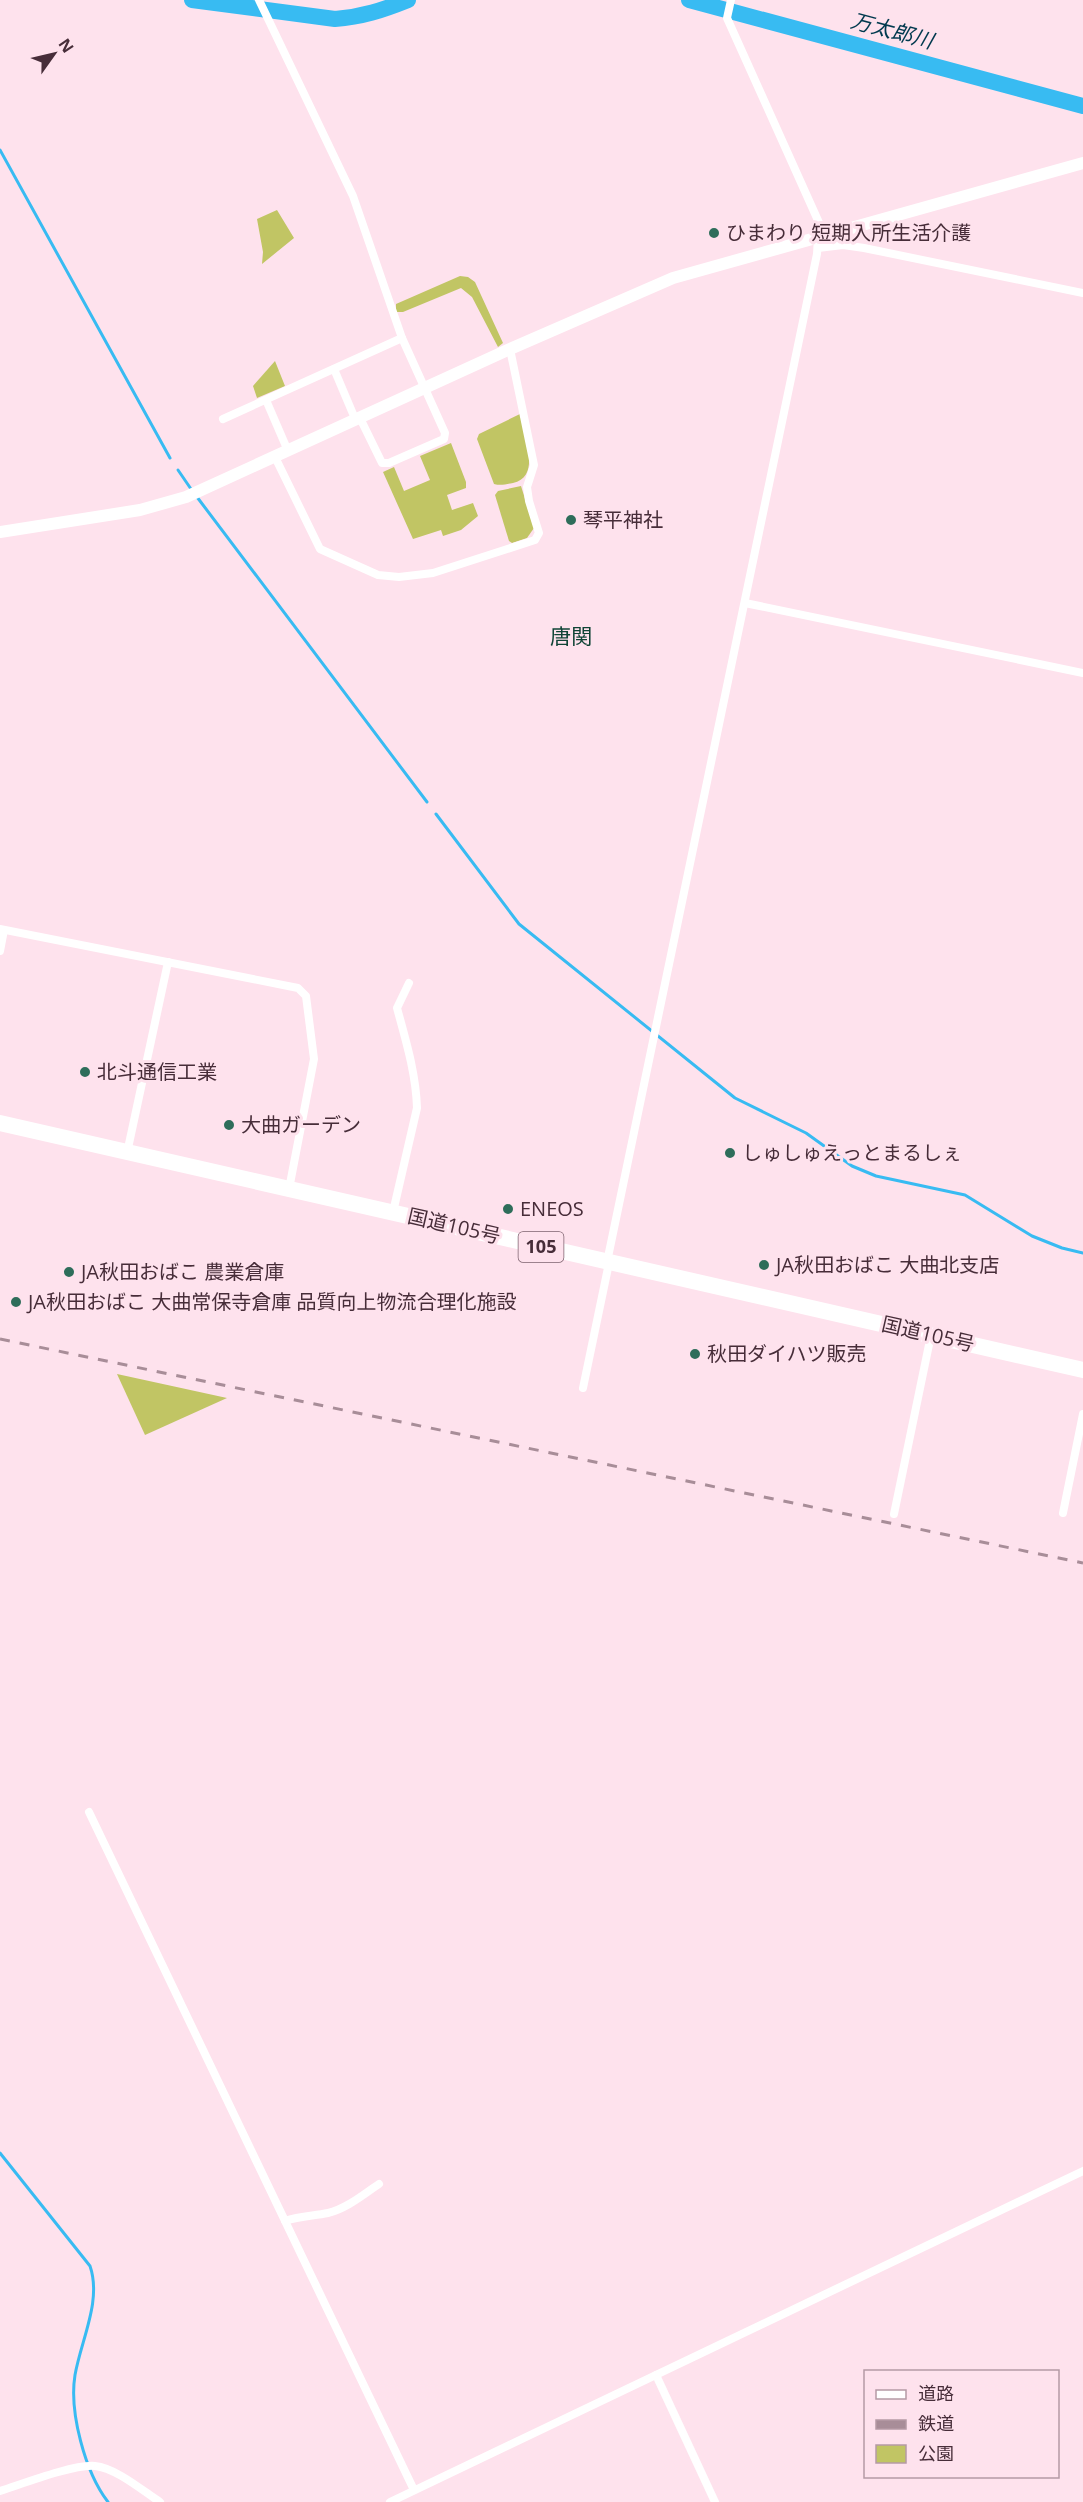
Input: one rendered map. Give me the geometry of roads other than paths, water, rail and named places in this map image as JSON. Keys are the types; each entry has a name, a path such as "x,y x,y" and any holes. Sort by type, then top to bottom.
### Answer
{"highway":[{"name":"国道105号","path":"0,1123 1083,1370"}],"street":[{"path":"583,1388 820,241 727,16 731,1"},
{"path":"260,2 353,196 402,338 445,434 444,440 389,463 382,463 358,420 334,369"},
{"path":"0,532 140,510 194,494 510,349 673,278 820,241 1083,163"},
{"path":"820,241 1083,293"},
{"path":"223,419 402,338"},
{"path":"275,457 320,549 378,575 399,577 433,573 535,540 539,533 527,487 534,465 510,349"},
{"path":"266,400 288,451"},
{"path":"745,603 1083,673"},
{"path":"0,951 2,929 298,988 306,996 314,1059 289,1189"},
{"path":"127,1153 168,962"},
{"path":"393,1212 417,1108 407,1045 397,1008 410,983"},
{"path":"894,1514 931,1335"},
{"path":"1063,1513 1083,1414"},
{"path":"89,1812 414,2490"},
{"path":"390,2502 1083,2171"},
{"path":"285,2221 339,2209 379,2184"},
{"path":"656,2375 715,2502"},
{"path":"0,2491 56,2474 94,2466 126,2479 160,2502"}],"waterway":[{"name":"万太郎川","path":"192,0 335,19 354,17 408,0"},
{"name":"万太郎川","path":"689,0 1083,106"},
{"path":"0,150 170,458"},
{"path":"178,470 191,489"},
{"path":"197,497 427,802"},
{"path":"436,814 519,924 735,1098 806,1133 852,1166 876,1176 965,1195 1032,1236 1062,1248 1083,1253"},
{"path":"0,2153 90,2266 94,2293 75,2375 74,2406 81,2441 92,2475 108,2502"}],"railway":[{"path":"0,1339 1083,1563"}],"place":[{"name":"ひまわり 短期入所生活介護","path":"714,233"},
{"name":"琴平神社","path":"571,520"},
{"name":"北斗通信工業","path":"85,1072"},
{"name":"大曲ガーデン","path":"229,1125"},
{"name":"しゅしゅえっとまるしぇ","path":"730,1153"},
{"name":"ENEOS","path":"508,1209"},
{"name":"JA秋田おばこ 大曲北支店","path":"764,1265"},
{"name":"JA秋田おばこ 農業倉庫","path":"69,1272"},
{"name":"JA秋田おばこ 大曲常保寺倉庫 品質向上物流合理化施設","path":"16,1302"},
{"name":"秋田ダイハツ販売","path":"695,1354"}],"district":[{"name":"唐関","path":"571,637"}]}
